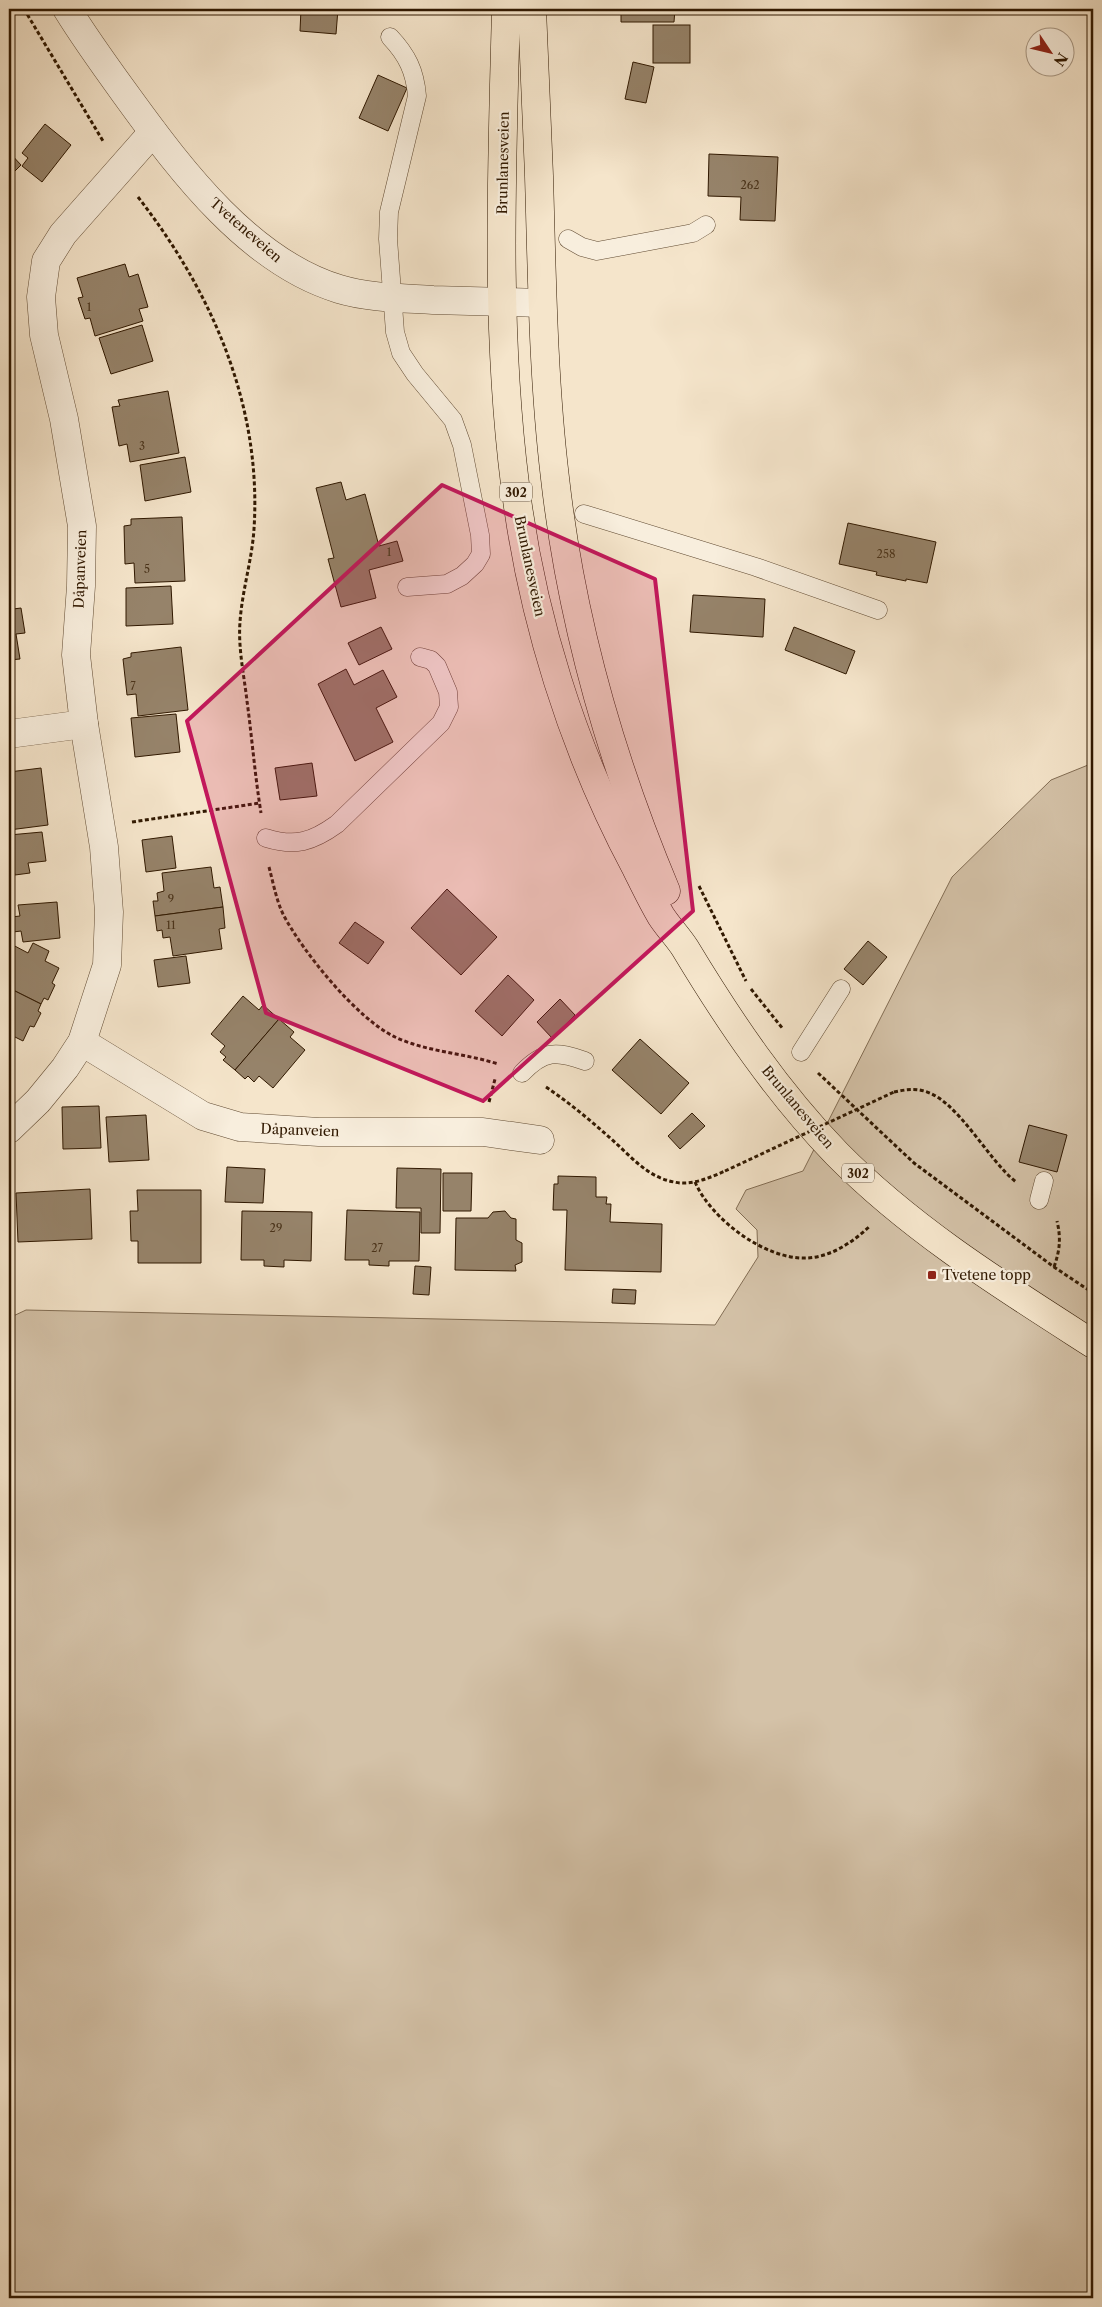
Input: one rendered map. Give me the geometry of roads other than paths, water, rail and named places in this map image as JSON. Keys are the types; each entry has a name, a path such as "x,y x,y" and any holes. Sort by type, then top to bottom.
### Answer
{"main road":[{"name":"Brunlanesveien","path":"506,9 502,177 502,302 509,433 523,539 538,608 559,681 592,777 621,841 662,918 682,943 738,1033 786,1096 837,1154 893,1205 945,1247 1093,1344"},
{"name":"Brunlanesveien","path":"532,9 542,303 548,413 555,480 570,582 601,710 637,823 673,909 682,943"}],"street":[{"name":"Tveteneveien","path":"68,9 170,155 225,215 275,258 319,282 342,290 394,298 542,303"},
{"name":"Dåpanveien","path":"9,1129 38,1101 65,1068 82,1042 107,966 109,912 100,826 84,724 76,656 81,586 82,526 68,437 44,335 41,297 46,261 63,234 153,132"},
{"path":"9,734 84,724"},
{"name":"Dåpanveien","path":"82,1042 203,1116 240,1127 319,1132 483,1132 540,1140"}],"lane":[{"path":"390,36 406,54 416,77 417,96 389,212 388,239 394,298 395,332 401,353 453,420 462,445 480,535 481,554 475,564 462,576 447,584 407,587"},
{"path":"568,239 582,247 597,251 693,233 706,225"},
{"path":"584,514 756,567 878,610"},
{"path":"266,838 280,842 300,843 320,836 337,824 441,723 449,707 448,692 437,666 431,660 420,656"},
{"path":"801,1052 841,989"},
{"path":"522,1073 539,1057 552,1054 567,1055 585,1062"},
{"path":"1039,1200 1044,1181"}],"place":[{"name":"Tvetene topp","path":"932,1275"}]}
